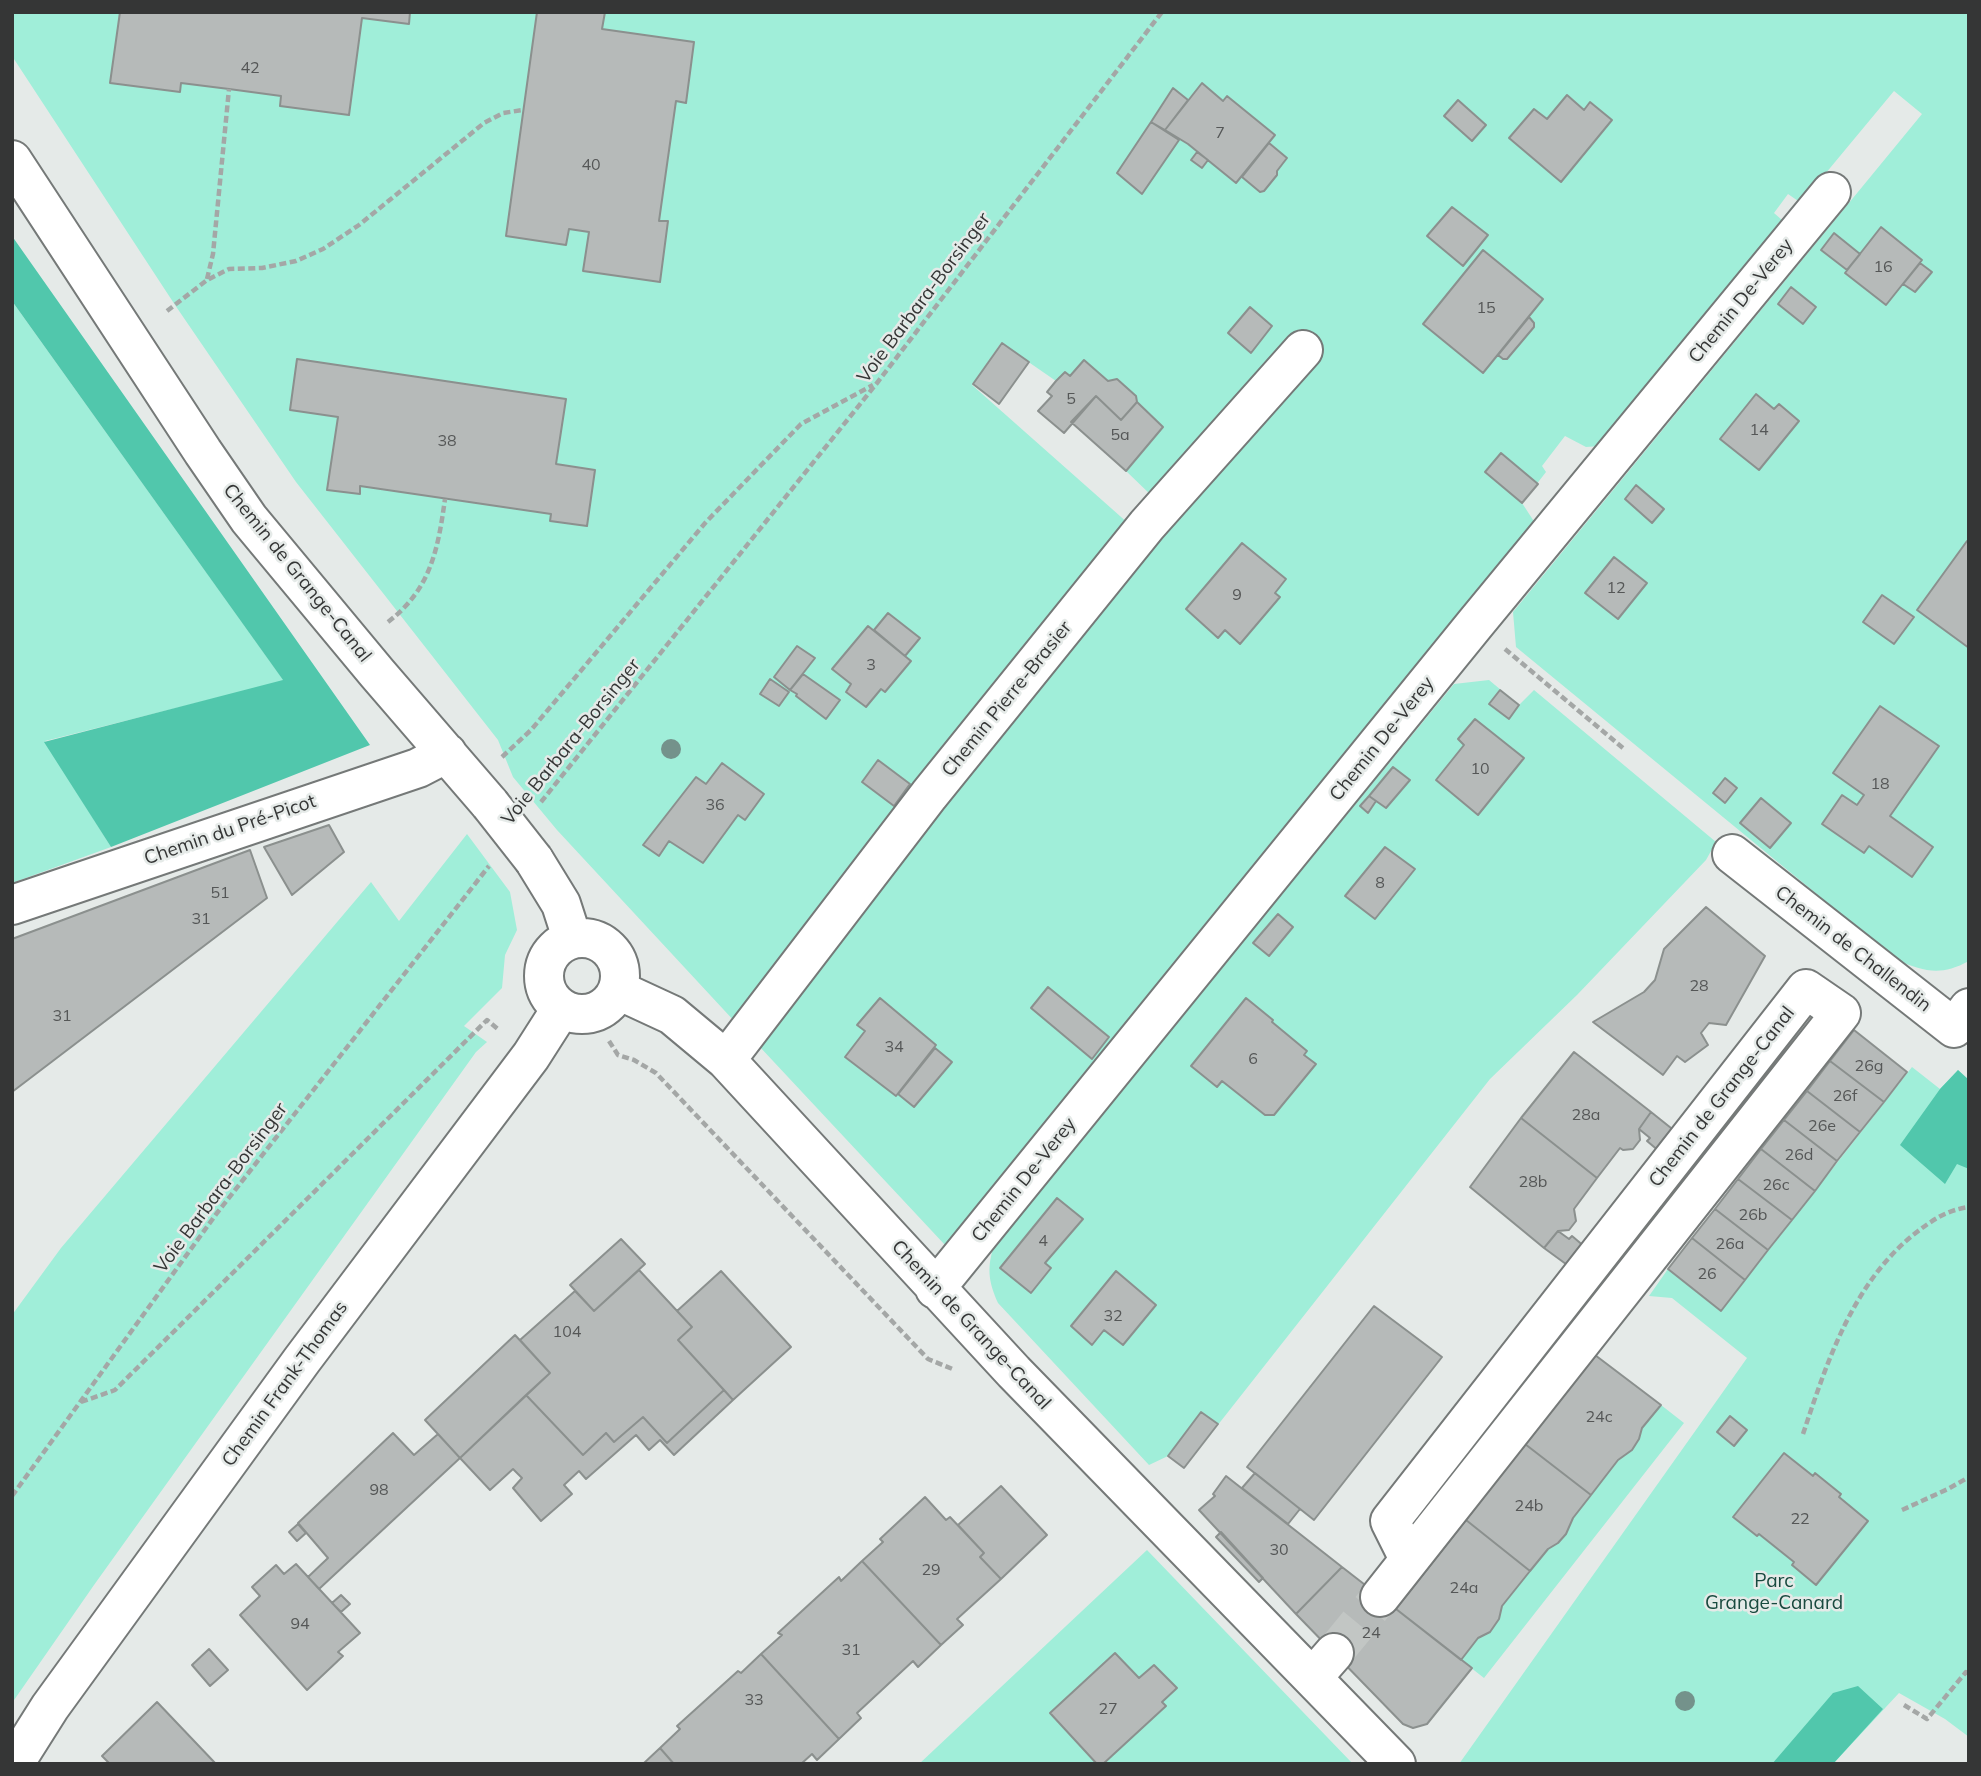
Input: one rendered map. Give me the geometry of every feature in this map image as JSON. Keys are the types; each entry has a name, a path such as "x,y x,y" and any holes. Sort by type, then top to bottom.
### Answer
{"street":[{"name":"Chemin de Grange-Canal","path":"12,160 249,519 490,804 534,860 561,904 572,939"},
{"name":"Chemin De-Verey","path":"936,1289 1475,624 1831,192"},
{"name":"Chemin Pierre-Brasier","path":"726,1060 929,795 1130,547 1303,350"},
{"name":"Chemin du Pré-Picot","path":"12,905 418,768 447,753"},
{"name":"Chemin de Challendin","path":"1732,854 1954,1028 1969,1008"},
{"path":"588,938 604,944 615,957 621,973 618,990 600,1010 587,1015 573,1014 561,1009 550,999 544,985 543,970 548,957 558,945 572,939 588,938"},
{"name":"Chemin de Grange-Canal","path":"1380,1597 1841,1013 1806,989 1390,1521 1409,1559"},
{"name":"Chemin de Grange-Canal","path":"618,990 672,1016 726,1060 936,1289 1324,1665 1395,1764"},
{"name":"Chemin Frank-Thomas","path":"14,1764 50,1707 302,1360 531,1056 561,1009"}],"path":[{"name":"Voie Barbara-Borsinger","path":"537,807 877,383 1161,12"},
{"path":"207,280 213,254 229,89"},
{"path":"167,311 207,280 229,269 262,268 296,261 323,249 359,225 484,123 503,113 523,110"},
{"path":"497,761 531,730 706,522 801,424 877,383"},
{"path":"385,624 399,614 416,594 431,567 439,543 445,499"},
{"path":"1475,624 1624,749"},
{"name":"Voie Barbara-Borsinger","path":"12,1496 218,1213 495,860"},
{"path":"81,1402 115,1390 487,1020 507,1037"},
{"path":"609,1041 618,1055 634,1060 656,1073 928,1359 964,1374"},
{"path":"1803,1434 1827,1363 1851,1313 1877,1270 1901,1245 1940,1214 1969,1207"},
{"path":"1902,1510 1969,1477"},
{"path":"1904,1706 1927,1719 1966,1672 1969,1674"}],"green space":[{"path":"12,12 1969,12 1969,961 1950,969 1933,971 1897,960 1516,647 1513,612 1922,114 1894,91 1801,203 1788,194 1774,213 1782,220 1692,336 1600,446 1586,447 1565,436 1542,466 1546,472 1522,503 1537,526 945,1245 759,1046 903,857 1094,618 1322,353 1297,330 1153,497 1126,471 1163,427 1137,402 1136,396 1108,381 1084,360 1070,376 1065,372 1056,381 1001,343 972,385 1129,524 736,1023 557,830 513,777 498,740 296,482 175,305 12,56"},
{"path":"12,236 370,745 111,847 44,742 283,680 12,301"},
{"path":"12,301 284,681 45,741 111,847 12,883"},
{"path":"1489,680 1519,705 1534,690 1716,842 1706,860 1577,995 1490,1079 1184,1468 1168,1456 1149,1465 998,1303 990,1274 994,1245 1454,684"},
{"path":"467,834 510,892 517,930 505,955 502,988 464,1026 487,1042 476,1052 12,1703 12,1315 61,1248 371,882 399,921"},
{"name":"Parc Grange-Canard","path":"1912,1067 1940,1089 1958,1070 1969,1080 1969,1737 1945,1719 1899,1693 1833,1764 1459,1764 1747,1358 1672,1298 1649,1296 1668,1269 1721,1311"},
{"path":"1958,1070 1969,1080 1969,1169 1957,1164 1945,1184 1900,1145 1940,1089"},
{"path":"1661,1405 1684,1423 1484,1678 1461,1660 1478,1638 1490,1632 1499,1619 1502,1606 1548,1549 1566,1534 1573,1518 1618,1460 1632,1450 1642,1428"},
{"path":"1147,1550 1353,1764 919,1764"},
{"path":"1858,1686 1883,1709 1833,1764 1772,1764 1833,1693"}],"building":[{"path":"120,12 410,12 409,24 362,18 349,115 280,106 281,96 229,89 181,83 180,92 110,83"},
{"path":"537,12 605,12 602,29 694,42 686,103 676,101 659,221 668,221 660,282 583,271 589,232 569,229 566,245 506,236"},
{"path":"1202,83 1223,101 1227,96 1275,135 1236,183 1188,144 1165,130"},
{"path":"1173,88 1188,100 1165,130 1151,122"},
{"path":"1567,95 1584,110 1590,102 1612,120 1561,182 1509,138 1534,109 1547,119"},
{"path":"1458,100 1486,125 1472,141 1444,116"},
{"path":"1151,122 1179,140 1142,194 1117,173"},
{"path":"1269,143 1287,158 1277,175 1264,191 1260,192 1242,177"},
{"path":"1197,152 1208,160 1202,168 1191,160"},
{"path":"1452,207 1488,235 1463,266 1427,236"},
{"path":"1881,227 1922,260 1886,305 1845,273"},
{"path":"1834,233 1860,254 1847,270 1821,250"},
{"path":"1483,250 1543,299 1483,373 1423,324"},
{"path":"1920,263 1932,272 1915,292 1903,284"},
{"path":"1791,287 1816,307 1803,324 1778,304"},
{"path":"1250,307 1272,326 1251,353 1228,333"},
{"path":"1529,317 1534,327 1507,359 1503,359 1498,355"},
{"path":"1002,343 1029,362 999,404 973,384"},
{"path":"297,359 566,399 556,464 595,470 587,526 550,521 551,514 360,486 360,494 327,490 338,417 290,410"},
{"path":"1084,360 1108,381 1117,379 1136,396 1137,402 1121,420 1096,396 1064,433 1038,411 1052,396 1047,392 1056,381 1065,372 1070,376"},
{"path":"1756,394 1774,409 1779,404 1799,421 1759,470 1720,439"},
{"path":"1096,396 1121,420 1137,402 1163,427 1126,471 1071,422"},
{"path":"1501,453 1538,484 1522,503 1485,472"},
{"path":"1636,485 1664,509 1652,523 1625,499"},
{"path":"1967,541 1969,542 1969,648 1917,610"},
{"path":"1242,543 1286,579 1275,593 1280,597 1240,644 1225,630 1218,638 1186,609"},
{"path":"1614,557 1647,583 1618,619 1585,593"},
{"path":"1882,595 1914,617 1894,644 1863,622"},
{"path":"888,613 920,638 905,656 874,630"},
{"path":"868,626 911,661 885,692 881,689 866,707 846,692 851,684 832,669"},
{"path":"797,646 815,658 790,690 774,677"},
{"path":"803,674 840,700 826,719 790,690"},
{"path":"770,679 789,692 779,706 760,694"},
{"path":"1500,690 1519,705 1509,719 1489,704"},
{"path":"1880,706 1939,746 1890,816 1933,847 1912,877 1869,846 1864,853 1822,824 1842,795 1857,805 1864,795 1833,773"},
{"path":"1475,719 1524,758 1478,815 1436,780 1464,745 1458,739"},
{"path":"878,760 910,784 894,806 862,782"},
{"path":"722,763 764,794 745,820 738,815 703,863 669,841 659,856 643,845 696,777 706,784"},
{"path":"1393,767 1410,780 1386,808 1369,796"},
{"path":"1725,778 1737,788 1725,803 1713,793"},
{"path":"1369,796 1376,801 1368,813 1360,806"},
{"path":"1761,798 1791,823 1770,848 1740,823"},
{"path":"329,825 344,852 292,895 264,847"},
{"path":"1385,847 1415,869 1375,919 1345,896"},
{"path":"250,850 267,898 12,1092 12,939"},
{"path":"1706,907 1765,956 1726,1025 1709,1023 1701,1033 1708,1045 1685,1062 1677,1056 1663,1075 1593,1022 1644,992 1655,980 1664,949"},
{"path":"1278,914 1293,927 1269,956 1253,943"},
{"path":"1048,987 1109,1037 1092,1059 1031,1008"},
{"path":"880,998 936,1045 896,1096 845,1057 865,1031 857,1025"},
{"path":"1246,998 1307,1051 1304,1055 1316,1064 1274,1115 1265,1115 1222,1081 1217,1087 1191,1066"},
{"path":"1854,1030 1907,1072 1884,1102 1830,1061"},
{"path":"935,1048 952,1062 914,1107 898,1094"},
{"path":"1574,1052 1651,1112 1639,1129 1640,1140 1633,1149 1620,1148 1597,1178 1521,1118"},
{"path":"1830,1061 1884,1102 1860,1132 1807,1091"},
{"path":"1807,1091 1860,1132 1837,1161 1784,1120"},
{"path":"1651,1112 1676,1132 1660,1152 1647,1141 1650,1138 1639,1129"},
{"path":"1521,1118 1597,1178 1574,1209 1576,1221 1569,1230 1558,1231 1544,1248 1470,1187"},
{"path":"1784,1120 1837,1161 1815,1191 1761,1149"},
{"path":"1761,1149 1815,1191 1792,1220 1738,1179"},
{"path":"1738,1179 1792,1220 1768,1250 1715,1209"},
{"path":"1057,1198 1083,1219 1045,1263 1051,1268 1031,1293 1000,1268"},
{"path":"1715,1209 1768,1250 1745,1280 1692,1238"},
{"path":"1558,1231 1569,1239 1572,1236 1585,1247 1570,1267 1544,1248"},
{"path":"1692,1238 1745,1280 1721,1311 1668,1269"},
{"path":"621,1239 645,1264 594,1311 570,1285"},
{"path":"639,1270 692,1327 678,1340 724,1390 667,1443 643,1417 614,1442 606,1433 583,1455 526,1395 550,1373 520,1340 575,1291 594,1311"},
{"path":"721,1271 791,1347 733,1400 678,1340 692,1327 677,1311"},
{"path":"1116,1271 1156,1305 1123,1345 1104,1330 1092,1345 1071,1326"},
{"path":"1374,1306 1442,1357 1314,1520 1247,1467"},
{"path":"515,1335 550,1373 460,1458 425,1420"},
{"path":"1595,1355 1661,1405 1642,1428 1632,1450 1618,1460 1591,1495 1525,1444"},
{"path":"724,1390 733,1400 674,1455 660,1440 649,1450 636,1435 586,1479 579,1471 564,1485 572,1494 541,1521 513,1488 522,1478 513,1469 490,1490 460,1458 526,1395 583,1455 606,1433 614,1442 643,1417 667,1443"},
{"path":"1201,1412 1218,1424 1184,1468 1168,1456"},
{"path":"1730,1416 1747,1430 1734,1446 1717,1432"},
{"path":"393,1433 414,1455 438,1434 460,1458 319,1589 308,1577 328,1558 298,1523"},
{"path":"1525,1444 1591,1495 1573,1518 1566,1534 1548,1549 1530,1571 1466,1520"},
{"path":"1784,1453 1841,1494 1839,1497 1868,1521 1816,1585 1792,1565 1794,1562 1733,1517"},
{"path":"1255,1473 1300,1509 1288,1524 1242,1488"},
{"path":"1226,1476 1342,1567 1296,1614 1199,1510 1215,1496 1213,1494"},
{"path":"1001,1486 1047,1535 1001,1579 980,1557 984,1553 958,1525"},
{"path":"925,1497 946,1520 950,1517 984,1553 980,1557 1001,1579 957,1619 963,1625 941,1645 862,1561 883,1542 880,1539"},
{"path":"1466,1520 1530,1571 1502,1606 1499,1619 1490,1632 1478,1638 1461,1660 1396,1609"},
{"path":"298,1524 306,1533 297,1541 289,1532"},
{"path":"1221,1532 1263,1578 1259,1582 1216,1537"},
{"path":"862,1561 941,1645 918,1667 913,1661 857,1713 861,1718 839,1739 761,1654 782,1635 778,1633 839,1577 841,1581"},
{"path":"296,1564 360,1633 338,1652 343,1656 307,1690 240,1615 260,1596 252,1587 276,1565 284,1574"},
{"path":"1342,1567 1472,1668 1427,1724 1413,1728 1403,1724 1296,1614"},
{"path":"341,1595 350,1604 341,1612 332,1603"},
{"path":"209,1649 228,1670 210,1686 192,1665"},
{"path":"1115,1653 1139,1678 1154,1665 1177,1688 1162,1702 1166,1706 1103,1764 1097,1764 1050,1713"},
{"path":"761,1654 839,1739 817,1760 812,1754 801,1764 674,1764 660,1748 680,1729 677,1726"},
{"path":"157,1702 216,1764 110,1764 102,1756"},
{"path":"660,1748 674,1764 643,1764"}],"tunnel":[{"path":"1334,1653 1380,1597"}]}
